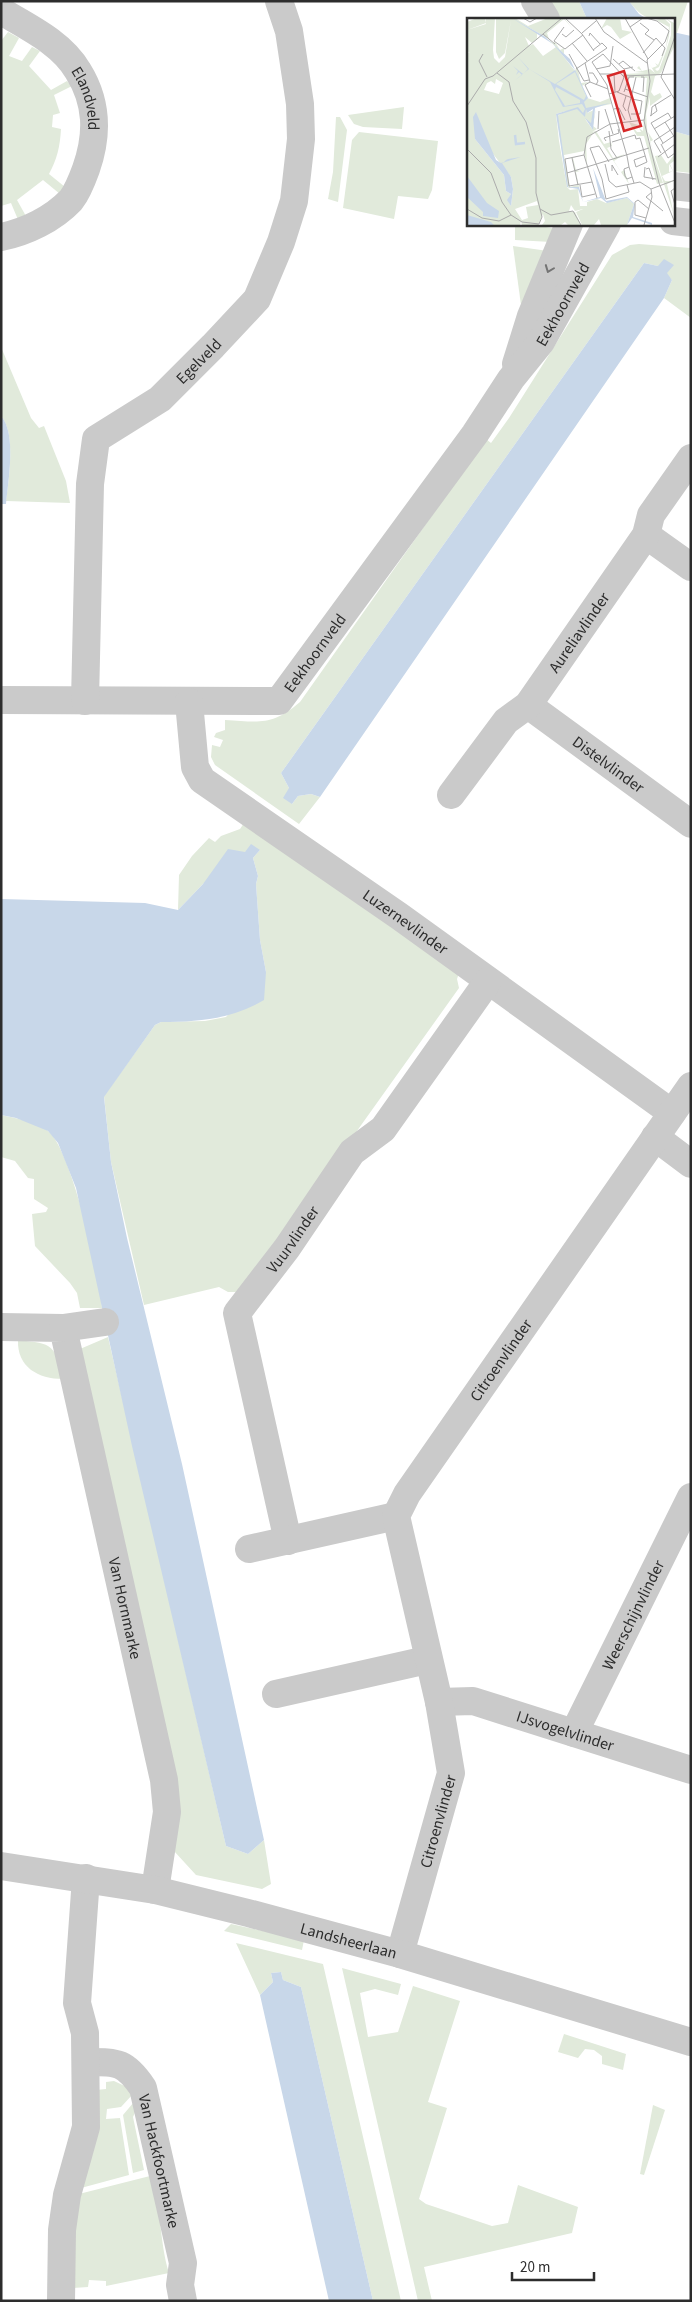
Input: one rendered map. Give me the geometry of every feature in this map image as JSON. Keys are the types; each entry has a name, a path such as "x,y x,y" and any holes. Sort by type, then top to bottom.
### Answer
{"street":[{"name":"Egelveld","path":"85,701 90,484 96,439 160,399 257,299 281,242 294,201 300,161 300,104 289,32 279,1"},
{"name":"Elandveld","path":"1,11 48,39 65,54 78,71 91,99 96,135 82,182 71,199 49,218 16,234 1,237"},
{"path":"674,186 691,188"},
{"path":"674,221 691,223"},
{"name":"Eekhoornveld","path":"510,379 531,316 569,225"},
{"name":"Eekhoornveld","path":"1,700 279,701 475,434 510,379 541,342 606,225"},
{"name":"Aureliavlinder","path":"452,795 506,720 528,706 646,534 651,515 691,458"},
{"path":"646,534 691,567"},
{"name":"Luzernevlinder","path":"189,702 195,767 202,780 384,905 672,1113"},
{"name":"Distelvlinder","path":"528,706 691,824"},
{"name":"Vuurvlinder","path":"288,1540 237,1313 287,1248 352,1152 383,1129 488,981"},
{"name":"Citroenvlinder","path":"400,1954 451,1773 439,1702 427,1660 396,1516 407,1494 691,1086"},
{"path":"655,1137 691,1164"},
{"path":"1,1327 63,1328 105,1322"},
{"name":"Van Hornmarke","path":"63,1328 164,1780 167,1812 154,1890"},
{"name":"Weerschijnvlinder","path":"574,1733 691,1496"},
{"path":"249,1550 396,1516"},
{"path":"276,1694 427,1660"},
{"name":"IJsvogelvlinder","path":"439,1702 473,1701 691,1770"},
{"name":"Landsheerlaan","path":"1,1866 154,1890 280,1921 400,1954 691,2042"},
{"path":"61,2301 62,2230 67,2195 86,2127 85,2033 77,2003 86,1878"},
{"name":"Van Hackfoortmarke","path":"86,2062 114,2062 132,2071 143,2088 183,2264 180,2285 184,2301"}],"green space":[{"path":"550,1 579,1 587,18 558,18"},
{"path":"629,1 688,1 677,33 674,32 674,18 648,18 634,8"},
{"path":"8,32 19,38 9,56 22,61 32,47 40,51 29,66 51,90 67,81 72,86 54,95 60,113 53,115 52,127 61,129 58,153 49,174 65,187 60,194 43,180 17,200 27,218 19,222 11,203 1,206 1,41"},
{"path":"404,107 402,129 363,127 354,124 348,115"},
{"path":"336,117 340,117 347,130 338,202 328,199 333,172"},
{"path":"674,131 691,136 691,173 674,171"},
{"path":"359,132 438,141 432,190 428,199 398,196 394,219 343,208 352,140"},
{"path":"515,225 536,225 556,229 551,242 515,240"},
{"path":"630,245 691,248 691,318 664,298 672,280 666,273 673,265 658,266 644,263 281,773 289,788 292,804 298,796 311,794 320,797 299,824 215,765 211,757 212,745 220,747 223,740 214,737 216,733 225,730 225,720 265,721 281,715 300,702 486,439 491,443 509,418 612,255"},
{"path":"513,246 548,251 521,305"},
{"path":"1,347 31,418 39,428 44,426 66,481 70,503 6,501 10,469 10,444 6,423 1,416"},
{"path":"244,823 459,973 457,979 459,988 242,1292 228,1292 219,1287 144,1305 111,1162 104,1096 155,1025 161,1022 205,1021 226,1017 266,972 260,940 256,884 258,876 253,858 260,850 245,852 203,884 178,910 179,875 192,856 209,838 215,842 221,836 240,829"},
{"path":"1,1115 37,1125 48,1131 57,1142 66,1161 83,1214 96,1270 102,1308 80,1308 77,1293 70,1283 35,1246 32,1214 46,1212 48,1208 34,1199 34,1179 28,1178 15,1161 1,1157"},
{"path":"108,1337 226,1846 248,1854 264,1840 271,1884 262,1889 196,1875 174,1851 80,1349"},
{"path":"18,1340 39,1343 51,1348 57,1359 63,1379 45,1377 31,1370 21,1357"},
{"path":"231,1924 304,1940 302,1950 224,1931"},
{"path":"236,1943 323,1964 401,2301 373,2301 301,1987 283,1980 281,1972 271,1973 273,1982 260,1995"},
{"path":"342,1968 401,1984 398,1995 375,1989 360,1993 368,2037 398,2032 413,1986 460,2001 428,2102 447,2108 419,2199 426,2204 492,2226 508,2223 518,2185 578,2207 572,2233 424,2267 432,2301 418,2301"},
{"path":"564,2034 626,2054 623,2070 602,2064 602,2056 594,2050 585,2049 578,2058 558,2052"},
{"path":"114,2081 129,2088 132,2095 121,2107 107,2109 106,2119 120,2118 129,2175 81,2188 96,2090 106,2089 106,2082"},
{"path":"134,2102 137,2108 133,2117 144,2170 133,2173 123,2115"},
{"path":"653,2105 665,2110 644,2175 640,2174"},
{"path":"150,2176 157,2200 169,2273 106,2286 106,2281 89,2280 88,2287 73,2288 71,2196"}],"water":[{"path":"579,1 629,1 639,14 645,18 587,18"},
{"path":"674,32 691,36 691,136 674,131"},
{"path":"664,259 674,265 667,273 672,280 664,298 320,797 311,794 298,796 292,804 283,798 289,788 281,773 644,263 658,266"},
{"path":"1,416 9,434 10,446 10,471 6,504 1,504"},
{"path":"251,844 260,850 253,858 258,876 256,884 260,940 266,972 264,1000 240,1011 215,1018 161,1022 155,1025 104,1097 111,1162 127,1238 182,1464 264,1840 248,1854 226,1846 132,1446 76,1188 58,1143 48,1131 16,1118 1,1115 1,899 145,903 178,910 203,884 228,849 245,852"},
{"path":"281,1972 283,1980 301,1987 373,2301 329,2301 260,1995 273,1982 271,1973"}]}
